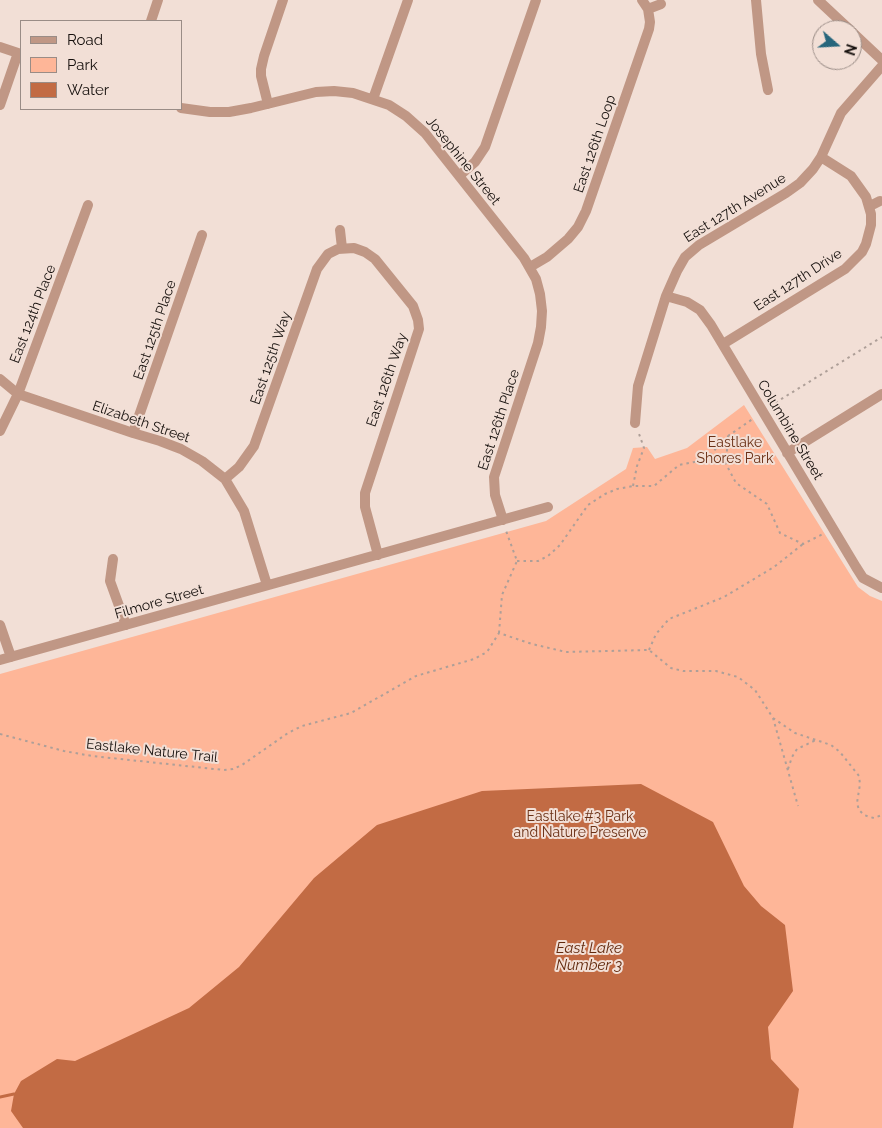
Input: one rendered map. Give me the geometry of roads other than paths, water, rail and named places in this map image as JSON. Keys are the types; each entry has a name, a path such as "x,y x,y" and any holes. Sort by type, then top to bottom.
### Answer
{"street":[{"path":"151,20 158,0"},
{"path":"268,104 261,69 283,0"},
{"path":"373,99 408,0"},
{"path":"459,176 475,162 485,147 536,0"},
{"path":"642,0 648,9 661,4"},
{"path":"756,0 761,54 768,90"},
{"path":"818,0 839,20"},
{"name":"East 126th Loop","path":"530,267 547,257 563,244 578,227 586,211 645,43 650,22 648,9"},
{"path":"862,41 882,60"},
{"path":"0,46 20,54 0,105"},
{"name":"East 127th Avenue","path":"635,423 638,386 666,296 681,263 691,251 793,188 807,176 821,157 841,113 882,66"},
{"name":"Josephine Street","path":"182,108 210,112 229,112 316,92 334,90 353,93 389,105 416,124 530,267"},
{"path":"821,157 851,176 870,206 880,201"},
{"name":"East 124th Place","path":"0,431 18,394 88,205"},
{"name":"East 127th Drive","path":"723,344 852,263 862,252 869,236 871,225 870,206"},
{"path":"340,230 342,248"},
{"name":"East 125th Place","path":"133,433 202,235"},
{"name":"East 125th Way","path":"225,479 242,463 254,446 317,269 328,254 342,248"},
{"name":"East 126th Way","path":"342,248 354,248 365,252 374,259 413,306 418,320 419,329 416,342 365,493 365,507 378,555"},
{"name":"East 126th Place","path":"503,520 495,495 494,476 542,327 540,294 530,267"},
{"name":"Columbine Street","path":"666,296 687,302 700,310 723,344 856,567 864,578 882,588"},
{"name":"Elizabeth Street","path":"0,380 18,394 160,441 192,454 225,479 244,511 267,586"},
{"path":"787,453 882,394"},
{"path":"378,555 548,507"},
{"name":"Filmore Street","path":"0,660 378,555"},
{"path":"113,559 110,581 126,625"},
{"path":"0,626 11,657"}],"water":[{"name":"East Lake Number 3","path":"641,784 713,822 744,886 761,906 785,925 793,991 768,1027 771,1059 799,1089 793,1128 23,1128 11,1111 14,1094 21,1081 57,1059 75,1061 189,1008 239,967 314,878 377,825 482,791"}],"waterway":[{"path":"0,1097 14,1094"}],"park label":[{"name":"Eastlake Shores Park","path":"735,452"},
{"name":"Eastlake #3 Park and Nature Preserve","path":"580,826"}]}
